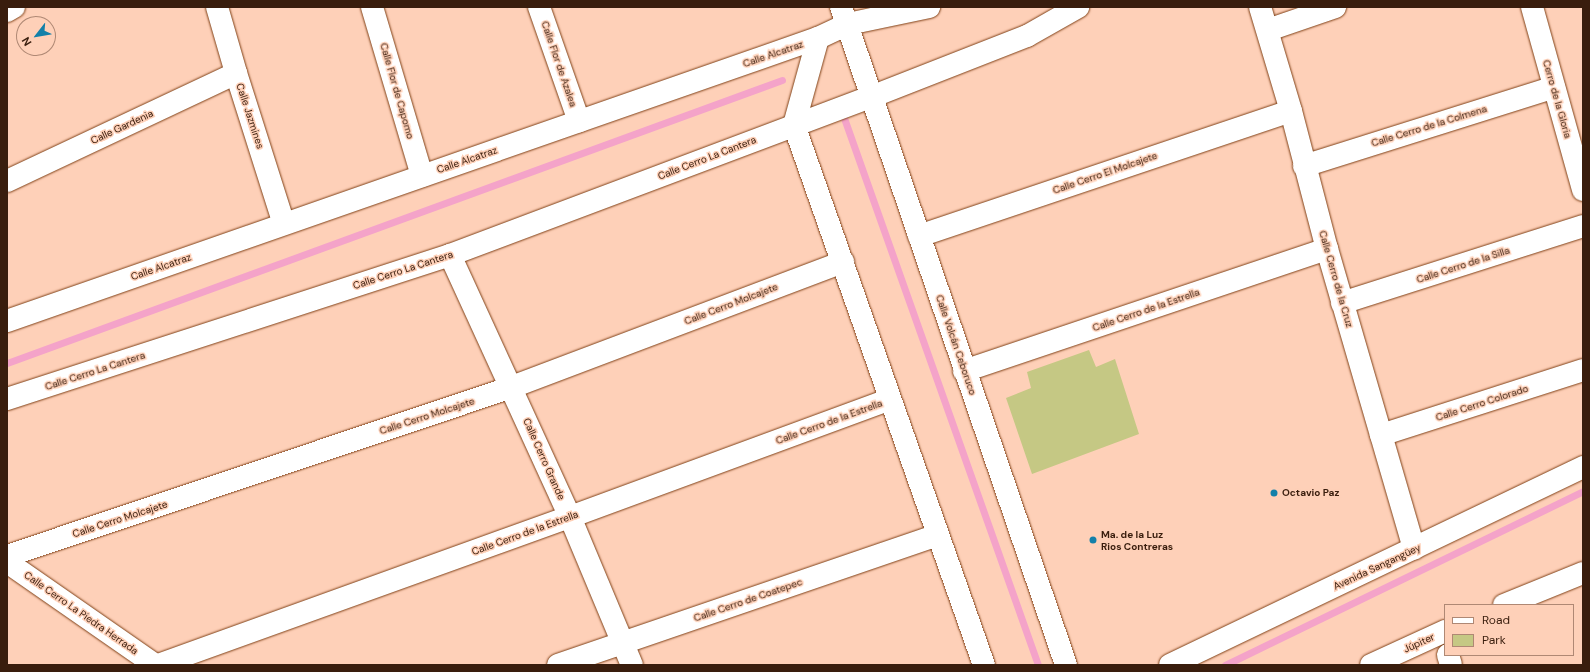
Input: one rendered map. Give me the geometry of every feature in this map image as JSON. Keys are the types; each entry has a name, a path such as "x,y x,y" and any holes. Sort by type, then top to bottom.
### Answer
{"street":[{"path":"7,11 14,7"},
{"name":"Calle Jazmines","path":"218,7 236,73 284,224"},
{"name":"Calle Flor de Capomo","path":"372,7 422,176"},
{"name":"Calle Flor de Azalea","path":"539,7 579,122"},
{"name":"Calle Alcatraz","path":"7,321 818,38 844,16 928,7"},
{"path":"871,97 1027,36 1078,7"},
{"name":"Calle Cerro de la Cruz","path":"1260,7 1291,111 1304,166 1342,303 1414,549"},
{"path":"1268,30 1335,7"},
{"name":"Cerro de la Gloria","path":"1532,7 1583,190"},
{"name":"Calle Volcán Ceboruco","path":"844,16 964,371 1066,665"},
{"path":"818,38 794,125 843,262 980,664"},
{"name":"Calle Gardenia","path":"7,181 236,73"},
{"name":"Calle Cerro de la Colmena","path":"1304,166 1554,87"},
{"name":"Calle Cerro La Cantera","path":"7,400 450,255 871,97"},
{"name":"Calle Cerro El Molcajete","path":"919,236 1291,111"},
{"name":"Calle Cerro de la Silla","path":"1342,303 1583,226"},
{"name":"Calle Cerro de la Estrella","path":"964,371 1327,249"},
{"name":"Calle Cerro Grande","path":"450,255 570,517 632,665"},
{"name":"Calle Cerro Molcajete","path":"7,556 512,388 843,262"},
{"name":"Calle Cerro Colorado","path":"1381,435 1583,370"},
{"name":"Calle Cerro de la Estrella","path":"157,665 570,517 890,399"},
{"name":"Avenida Sangangüey","path":"1170,665 1583,467"},
{"name":"Calle Cerro de Coatepec","path":"558,665 937,535"},
{"name":"Calle Cerro La Piedra Herrada","path":"7,562 157,665"},
{"path":"1506,604 1578,574"},
{"name":"Júpiter","path":"1371,665 1443,637"}],"green space":[{"path":"1089,350 1096,367 1115,359 1139,434 1032,474 1006,398 1031,388 1027,372"}],"waterway":[{"path":"7,363 782,80"},
{"path":"844,118 1038,665"},
{"path":"1225,665 1583,491"}],"place":[{"name":"Octavio Paz","path":"1274,493"},
{"name":"Ma. de la Luz Rios Contreras","path":"1093,540"}]}
